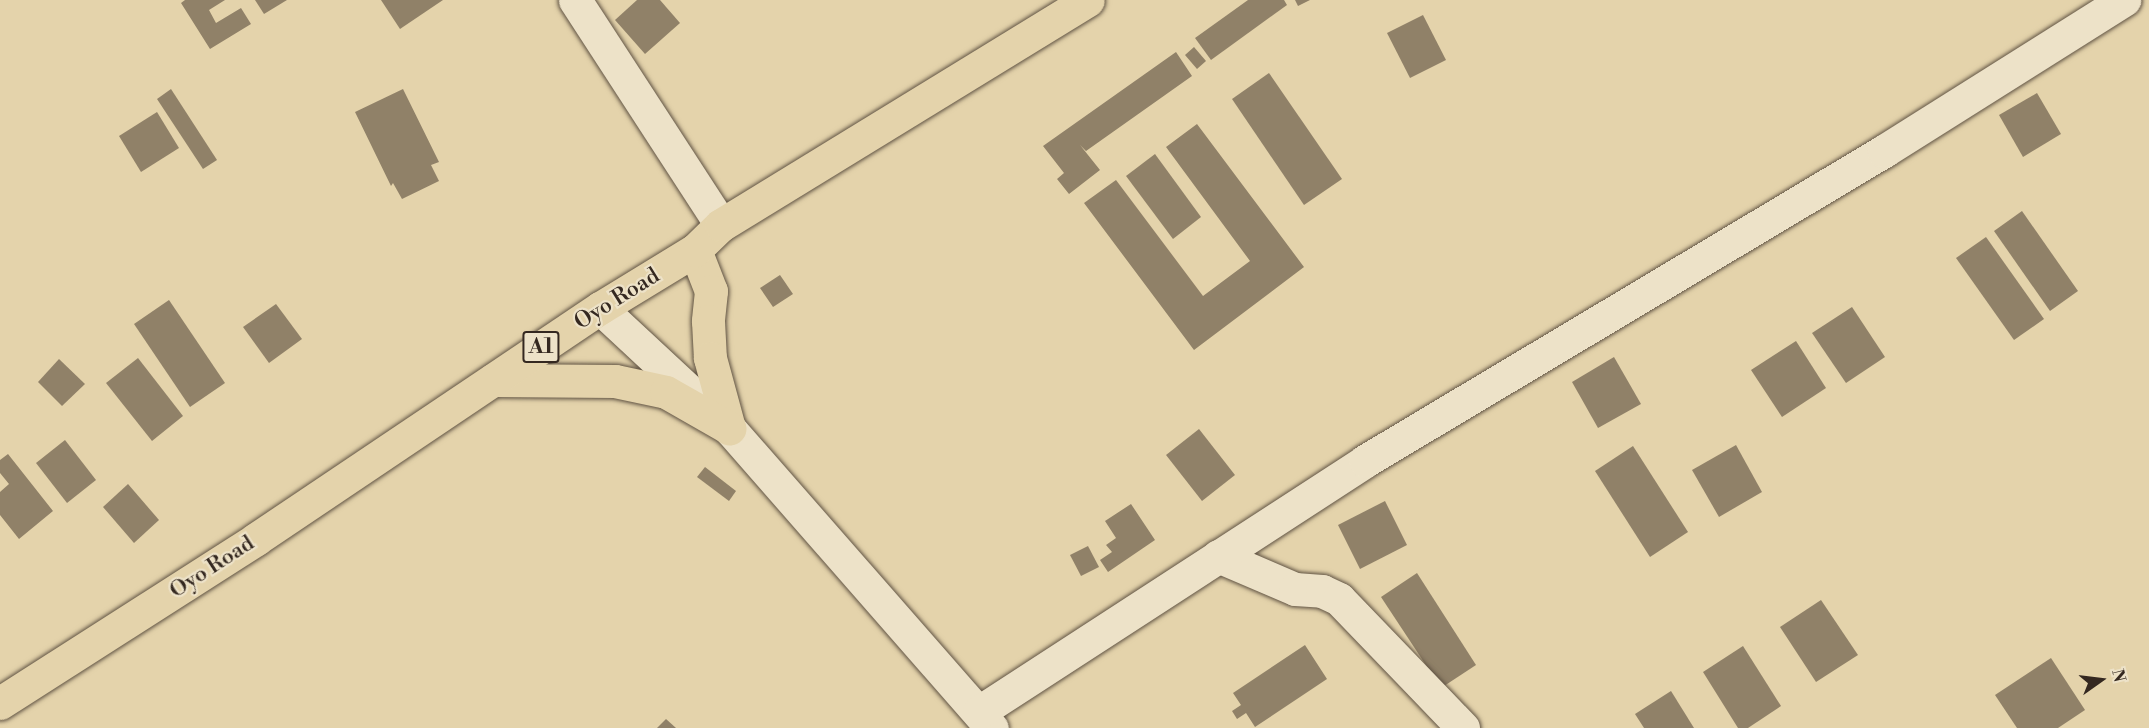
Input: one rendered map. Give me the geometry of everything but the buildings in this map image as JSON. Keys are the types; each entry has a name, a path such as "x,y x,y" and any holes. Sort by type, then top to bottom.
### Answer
{"highway":[{"name":"Oyo Road","path":"0,703 256,539 600,308 695,250 720,225 1088,0"},
{"path":"695,250 711,291 708,321 710,358 729,428"},
{"path":"493,380 615,381 666,392 729,428"}],"street":[{"path":"575,0 720,225"},
{"path":"600,308 729,428 985,720 1218,556 1365,461 1884,151 2124,0"},
{"path":"1218,556 1295,589 1322,591 1338,599 1463,728"}]}
